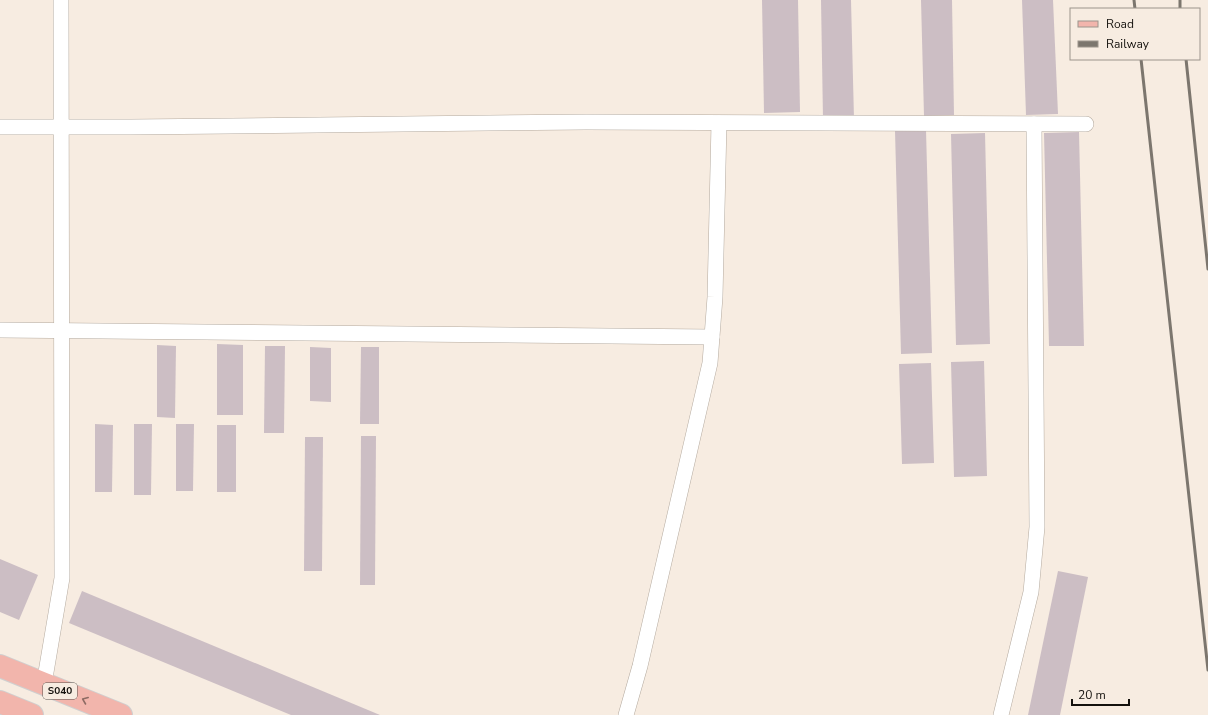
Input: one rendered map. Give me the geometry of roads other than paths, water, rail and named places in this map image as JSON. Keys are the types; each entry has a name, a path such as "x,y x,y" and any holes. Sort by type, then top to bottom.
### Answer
{"main road":[{"name":"S040","path":"0,666 121,715"},
{"path":"0,702 32,715"}],"street":[{"path":"44,684 62,578 61,0"},
{"path":"0,127 570,122 1086,124"},
{"path":"626,715 640,666 708,371 715,297 719,122"},
{"path":"1002,715 1031,592 1037,527 1034,124"},
{"path":"0,330 712,337"}],"railway":[{"path":"1134,0 1135,8"},
{"path":"1180,0 1180,8"},
{"path":"1141,60 1208,670"},
{"path":"1186,60 1208,269"}]}
